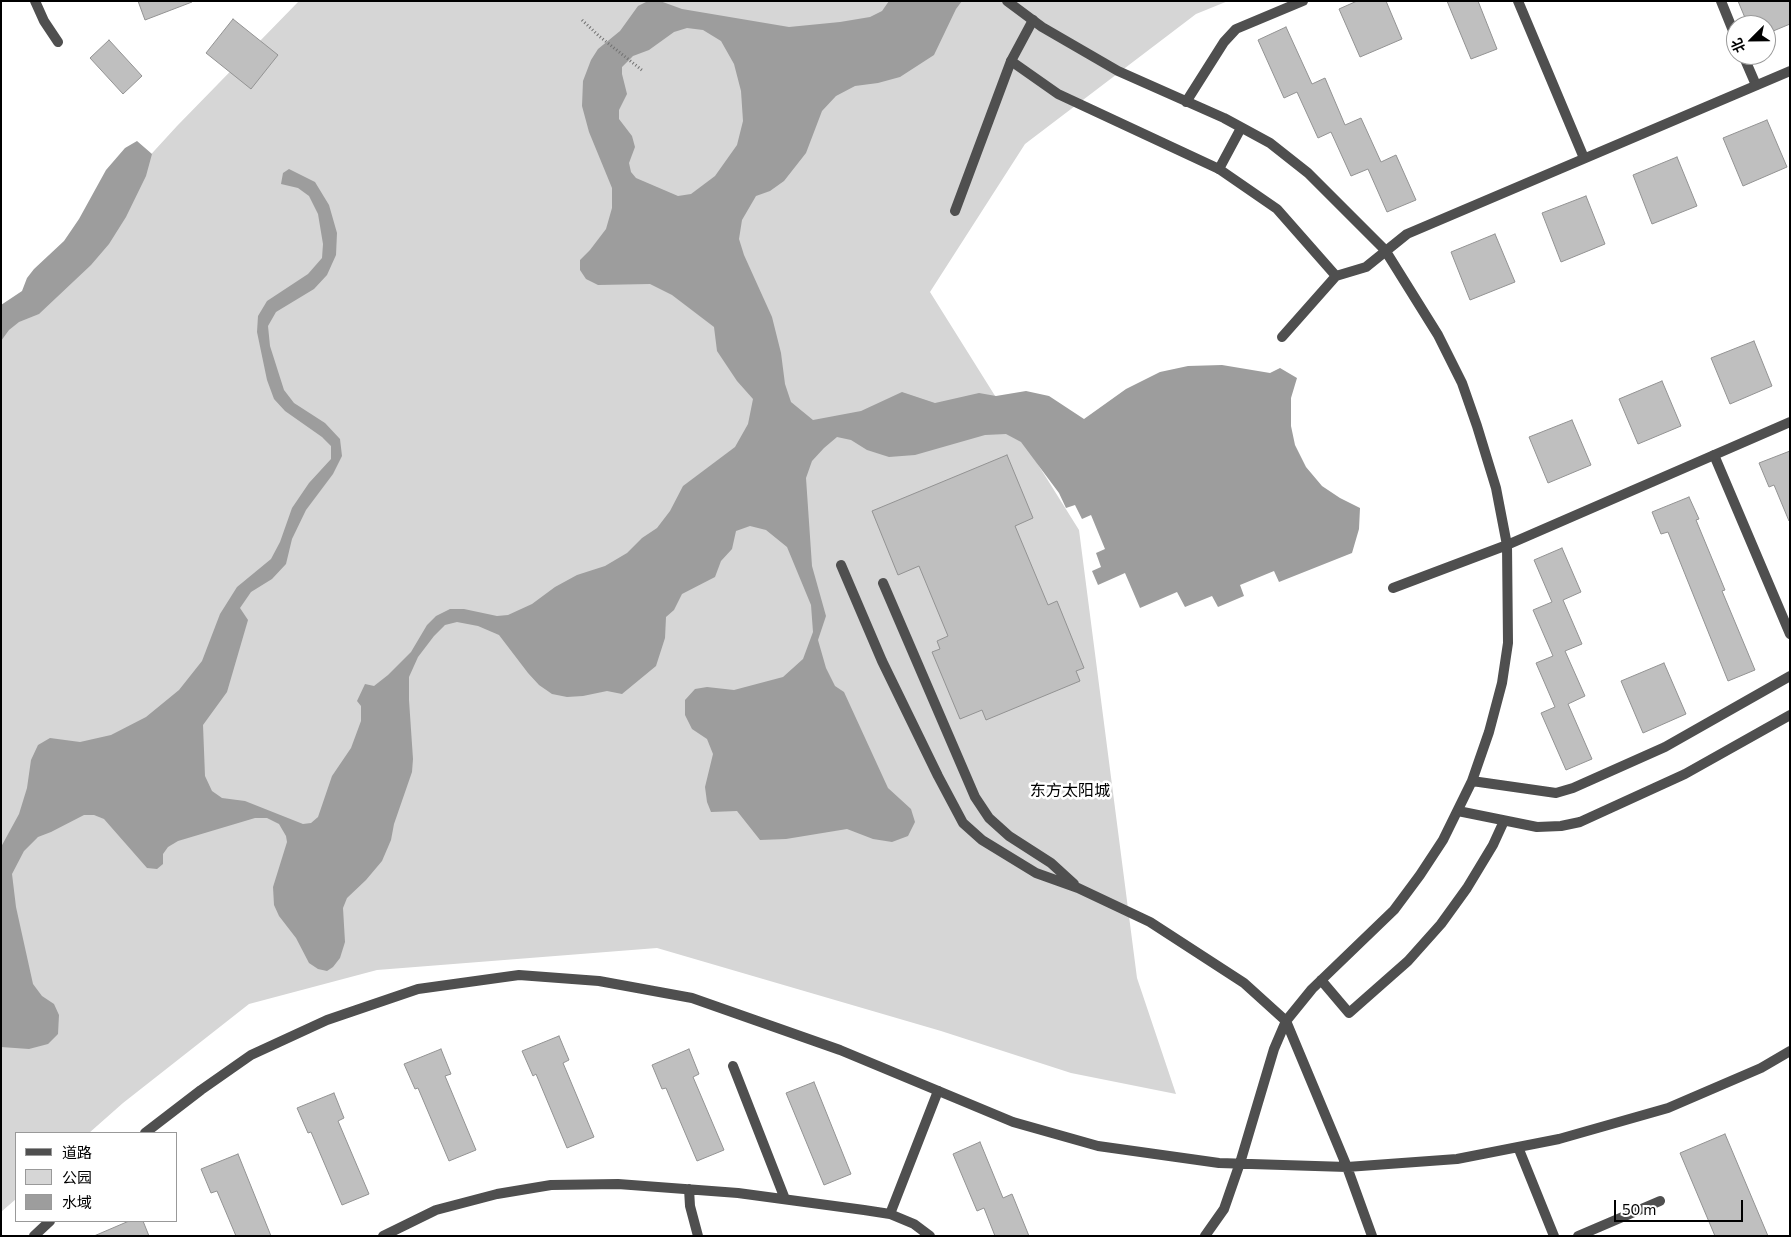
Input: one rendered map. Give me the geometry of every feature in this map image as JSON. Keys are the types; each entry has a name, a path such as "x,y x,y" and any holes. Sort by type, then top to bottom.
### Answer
{"street":[{"path":"35,1 44,21 58,42"},
{"path":"1007,1 1033,20 1118,71 1224,118 1270,143 1308,173 1386,250 1438,335 1462,383 1496,488 1506,545 1508,643 1502,683 1489,732 1472,781 1443,840 1394,910 1321,980 1286,1021 1274,1049 1240,1164 1224,1209 1205,1236"},
{"path":"1186,102 1224,42 1236,29 1303,1"},
{"path":"1518,1 1584,158"},
{"path":"1721,1 1727,15"},
{"path":"955,211 1011,61 1033,20"},
{"path":"1011,61 1058,94 1219,168 1277,210 1336,276"},
{"path":"1747,65 1756,85"},
{"path":"1282,337 1336,276 1366,267 1407,234 1790,71"},
{"path":"1219,168 1241,128"},
{"path":"1393,588 1506,545 1790,422"},
{"path":"1714,455 1790,634"},
{"path":"841,565 882,660 963,823 982,840 1036,873 1078,888 1150,922 1244,983 1286,1021 1347,1167 1372,1236"},
{"path":"883,583 976,797 989,818 1009,836 1051,863 1078,888"},
{"path":"1472,781 1556,793 1572,788 1665,746 1790,676"},
{"path":"1458,811 1537,827 1561,826 1580,822 1685,774 1790,715"},
{"path":"1321,980 1349,1013 1364,1000 1408,961 1441,924 1467,888 1493,845 1504,821"},
{"path":"146,1132 251,1055 327,1020 418,989 519,975 599,981 692,998 840,1050 1013,1122 1098,1146 1219,1163 1347,1167 1457,1159 1559,1139 1668,1108 1761,1068 1790,1051"},
{"path":"733,1066 785,1199"},
{"path":"890,1214 938,1091"},
{"path":"1518,1147 1554,1236"},
{"path":"383,1236 436,1210 497,1194 551,1185 618,1184 738,1193 890,1214 914,1224 930,1236"},
{"path":"689,1189 690,1206 698,1236"},
{"path":"1578,1236 1660,1201"},
{"path":"34,1236 49,1222"}],"path":[{"path":"582,20 644,72"}],"green space":[{"path":"299,1 1228,1 1196,14 1025,144 930,292 1079,530 1137,978 1176,1094 1071,1073 941,1031 657,948 377,970 249,1004 123,1103 90,1132 15,1132 15,1200 1,1212 1,318 177,126"}],"water":[{"path":"660,1 682,9 789,27 870,17 882,11 889,1 962,1 956,9 934,55 900,77 878,83 855,86 836,96 822,111 806,153 784,181 770,191 756,196 742,220 739,239 744,255 772,317 781,353 785,384 791,402 813,420 861,411 902,392 935,403 979,393 996,396 1026,391 1049,396 1084,419 1126,389 1160,372 1188,366 1222,365 1270,373 1280,368 1297,378 1291,398 1291,426 1295,445 1306,467 1322,486 1360,508 1359,529 1352,553 1279,582 1274,571 1240,585 1244,596 1218,607 1212,596 1185,607 1177,592 1140,608 1125,573 1098,585 1092,571 1101,567 1096,553 1105,549 1091,515 1082,519 1075,505 1066,508 1059,493 1021,442 1006,434 985,435 915,455 889,457 867,450 851,440 837,437 812,461 806,478 812,566 826,616 818,640 826,668 835,686 844,692 888,788 911,809 915,822 908,836 892,842 873,839 847,829 786,839 760,840 737,811 711,812 707,802 705,787 713,754 707,739 692,729 685,715 685,700 695,689 707,687 734,690 783,677 803,659 813,632 811,605 787,547 766,530 750,526 736,531 732,549 721,561 715,577 682,594 674,610 666,617 665,638 656,666 622,694 607,691 567,697 552,694 539,685 528,673 499,635 478,626 457,622 445,625 434,636 418,657 409,677 412,772 394,824 391,840 382,861 347,898 343,908 345,942 340,958 327,971 318,969 309,963 296,938 279,916 274,905 273,887 287,842 286,836 279,824 267,818 255,818 178,841 168,847 163,854 163,864 157,869 147,868 104,819 94,815 84,815 38,837 24,851 12,874 16,907 33,984 42,996 54,1004 59,1015 58,1034 48,1044 29,1049 1,1047 1,847 19,814 27,788 31,760 38,745 50,738 80,742 111,735 146,717 179,690 202,661 220,614 237,587 271,559 280,542 292,508 309,483 331,459 331,446 322,437 285,411 274,399 267,380 257,332 258,316 267,301 308,274 322,258 323,244 318,214 309,196 298,188 281,184 283,173 289,169 315,182 329,205 337,233 336,255 327,275 314,289 276,312 268,326 270,346 284,390 294,403 325,423 340,439 342,456 333,474 306,510 292,539 286,564 272,579 251,592 240,608 248,620 227,692 203,725 205,776 212,791 222,798 245,801 303,824 311,823 318,817 332,776 351,748 361,721 361,706 357,701 365,684 374,686 388,675 411,652 427,625 436,616 450,609 464,609 497,616 508,615 532,604 555,587 577,575 605,566 627,553 642,538 657,528 670,511 683,486 735,447 748,424 753,399 737,381 717,351 714,327 672,295 650,284 598,285 586,279 580,270 580,260 606,229 612,208 612,188 589,132 582,106 583,81 591,60 598,49 620,31 638,6 646,2","holes":["687,28 703,30 721,41 734,64 741,91 743,121 737,145 715,176 691,194 678,196 636,178 631,172 629,163 635,147 632,136 619,119 619,110 627,94 622,67 633,56 649,50 674,32"]},
{"path":"137,141 152,154 146,176 126,217 109,244 91,265 39,314 19,322 9,330 1,341 1,305 22,291 27,278 34,269 64,241 79,219 106,170 125,148"}],"building":[{"path":"138,1 192,1 192,2 145,20"},
{"path":"1357,1 1386,1 1402,39 1360,57 1339,9"},
{"path":"1447,1 1478,1 1497,49 1471,59"},
{"path":"1738,1 1790,1 1790,24 1776,30 1776,15 1744,15"},
{"path":"233,19 278,55 251,89 206,53"},
{"path":"1286,27 1312,84 1325,78 1345,125 1361,118 1381,162 1396,155 1416,200 1387,212 1368,169 1351,176 1331,132 1318,138 1297,92 1284,98 1258,40"},
{"path":"109,40 142,76 123,94 90,58"},
{"path":"1767,120 1787,167 1743,186 1723,138"},
{"path":"1677,157 1697,206 1652,224 1633,175"},
{"path":"1586,196 1605,244 1561,262 1542,213"},
{"path":"1495,234 1515,282 1470,300 1451,252"},
{"path":"1754,341 1772,386 1730,404 1711,358"},
{"path":"1662,381 1681,426 1638,444 1619,399"},
{"path":"1572,420 1591,465 1548,483 1529,437"},
{"path":"1790,451 1789,521 1774,485 1769,487 1759,463"},
{"path":"1007,455 1033,518 1015,526 1048,605 1057,601 1084,668 1076,671 1080,681 986,720 982,710 960,719 932,652 940,649 937,641 948,636 919,566 898,575 872,511"},
{"path":"1689,497 1699,519 1696,520 1725,590 1722,591 1755,670 1728,681 1668,532 1661,534 1652,512"},
{"path":"1562,548 1581,592 1563,600 1582,644 1565,651 1585,696 1568,704 1592,759 1566,770 1541,713 1555,707 1536,663 1553,656 1533,610 1552,602 1534,560"},
{"path":"1664,663 1686,714 1643,733 1621,681"},
{"path":"559,1036 569,1060 563,1063 594,1137 567,1148 536,1074 533,1076 522,1051"},
{"path":"441,1049 451,1074 445,1076 476,1150 449,1161 418,1088 415,1089 404,1064"},
{"path":"689,1049 699,1074 693,1077 724,1150 697,1161 666,1088 662,1089 652,1065"},
{"path":"814,1082 851,1174 824,1185 786,1093"},
{"path":"334,1093 344,1118 338,1121 369,1194 342,1205 311,1132 308,1133 297,1108"},
{"path":"1725,1134 1768,1236 1715,1236 1680,1153"},
{"path":"980,1142 1003,1198 1012,1194 1029,1236 995,1236 984,1208 977,1211 953,1154"},
{"path":"238,1154 271,1236 236,1236 217,1191 211,1193 201,1169"},
{"path":"127,1222 143,1222 149,1236 94,1236"}],"district":[{"name":"东方太阳城","path":"1070,791"}]}
